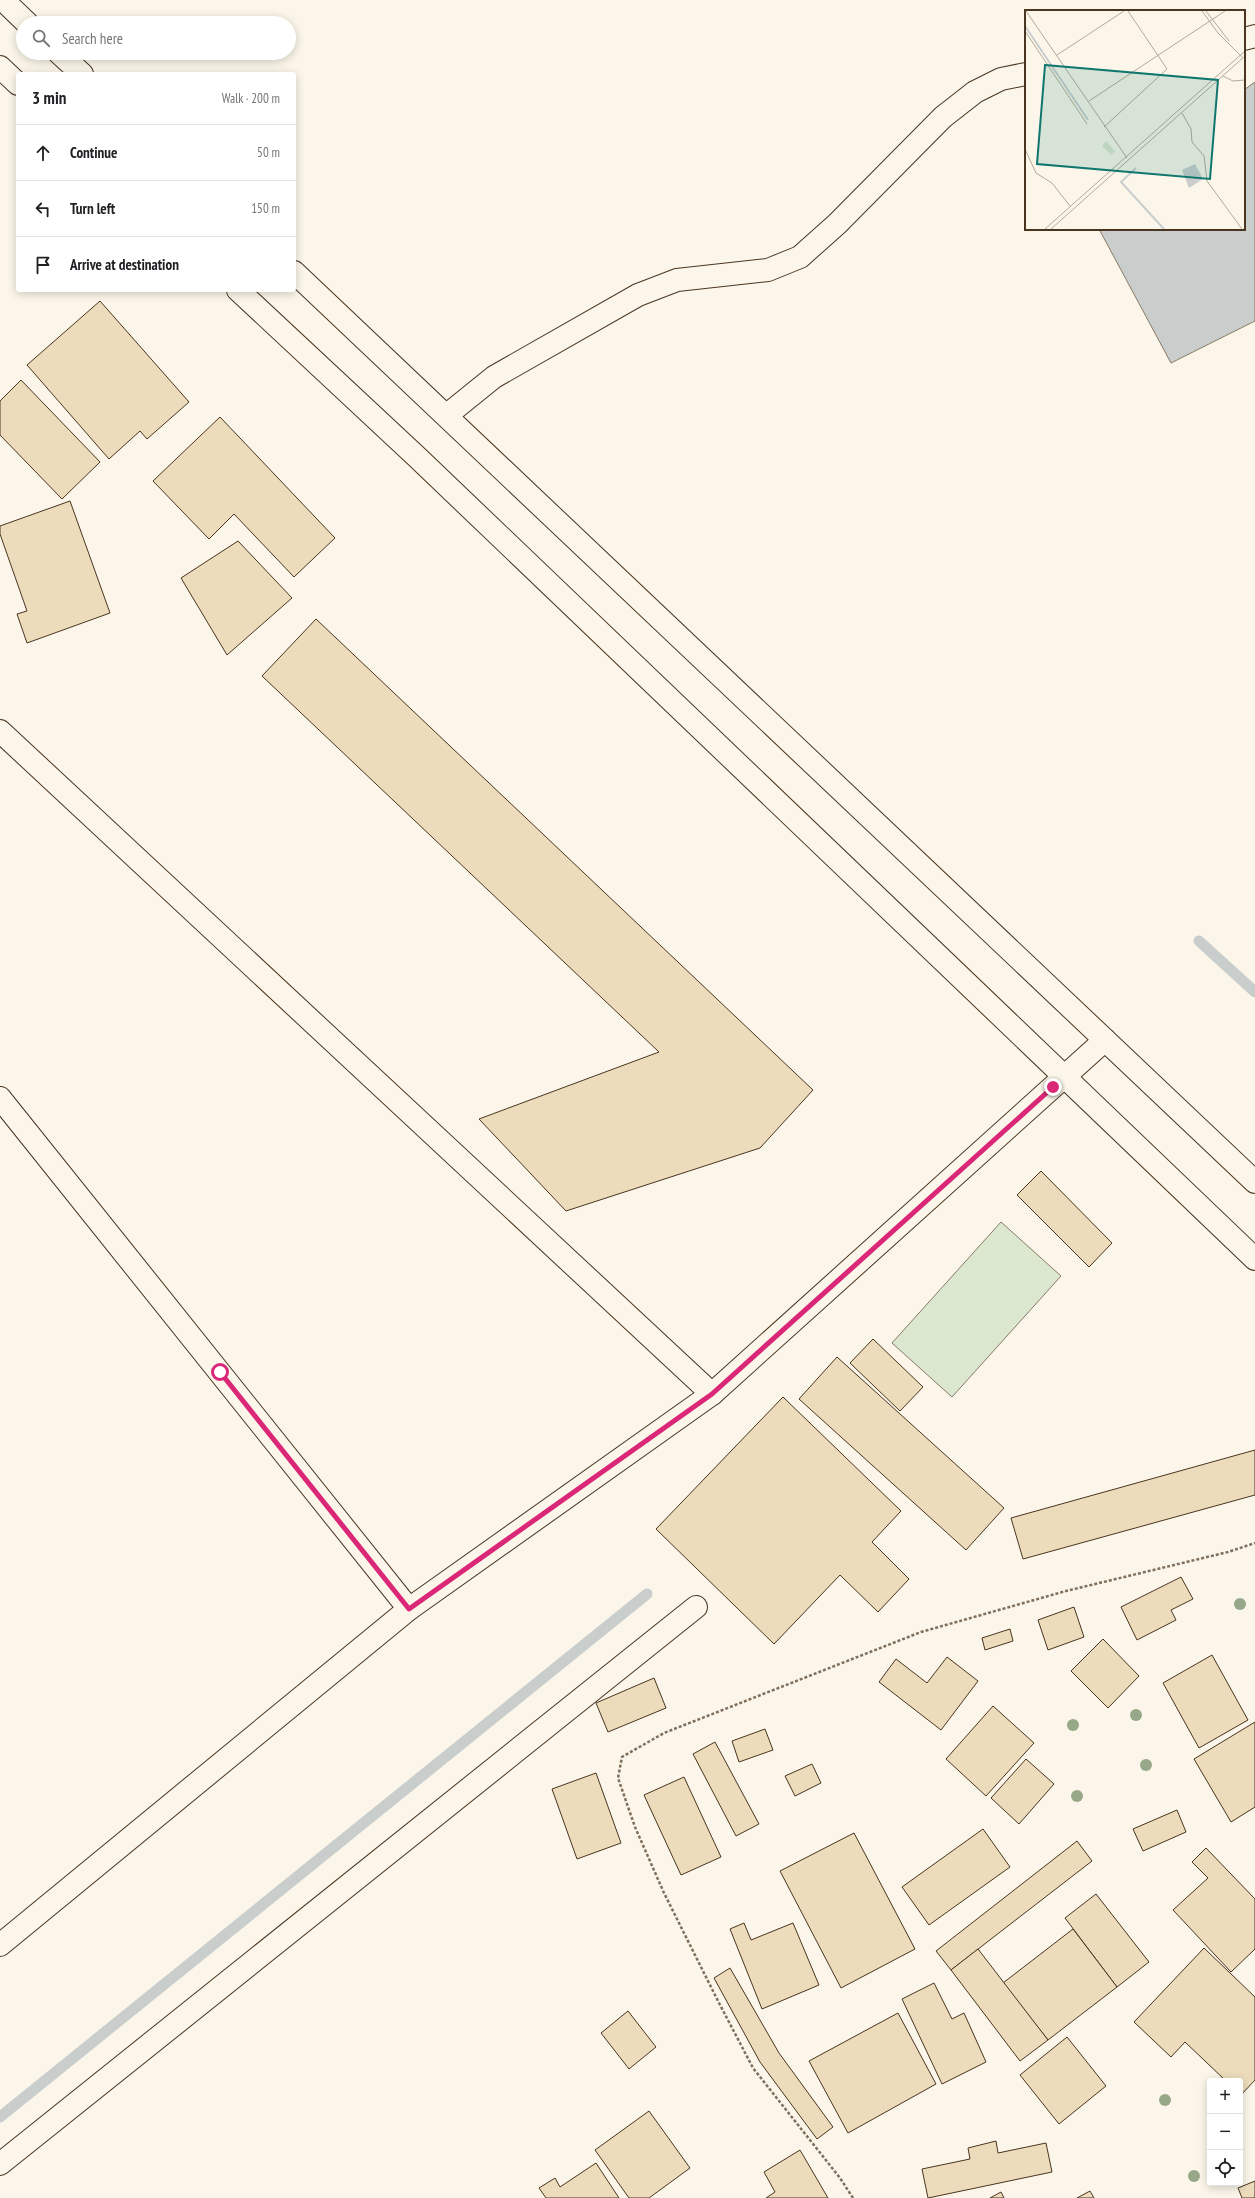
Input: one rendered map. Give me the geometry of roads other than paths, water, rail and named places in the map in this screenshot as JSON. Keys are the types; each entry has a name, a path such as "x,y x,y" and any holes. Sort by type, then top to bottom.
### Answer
{"main road":[{"path":"3,0 20,16"},
{"path":"1245,39 1255,36"},
{"path":"67,60 80,72"},
{"path":"0,67 16,82"},
{"path":"447,415 494,377 638,295 677,280 768,270 800,257 837,224 943,117 975,92 1001,79 1025,74"},
{"path":"296,274 447,415 1255,1182"},
{"path":"240,292 417,458 1255,1258"},
{"path":"0,731 712,1394"},
{"path":"0,1945 409,1609 712,1394 1105,1040"},
{"path":"0,1098 409,1609"},
{"path":"0,2164 696,1607"}],"waterway":[{"path":"1199,941 1255,992"},
{"path":"0,2117 647,1594"}]}
